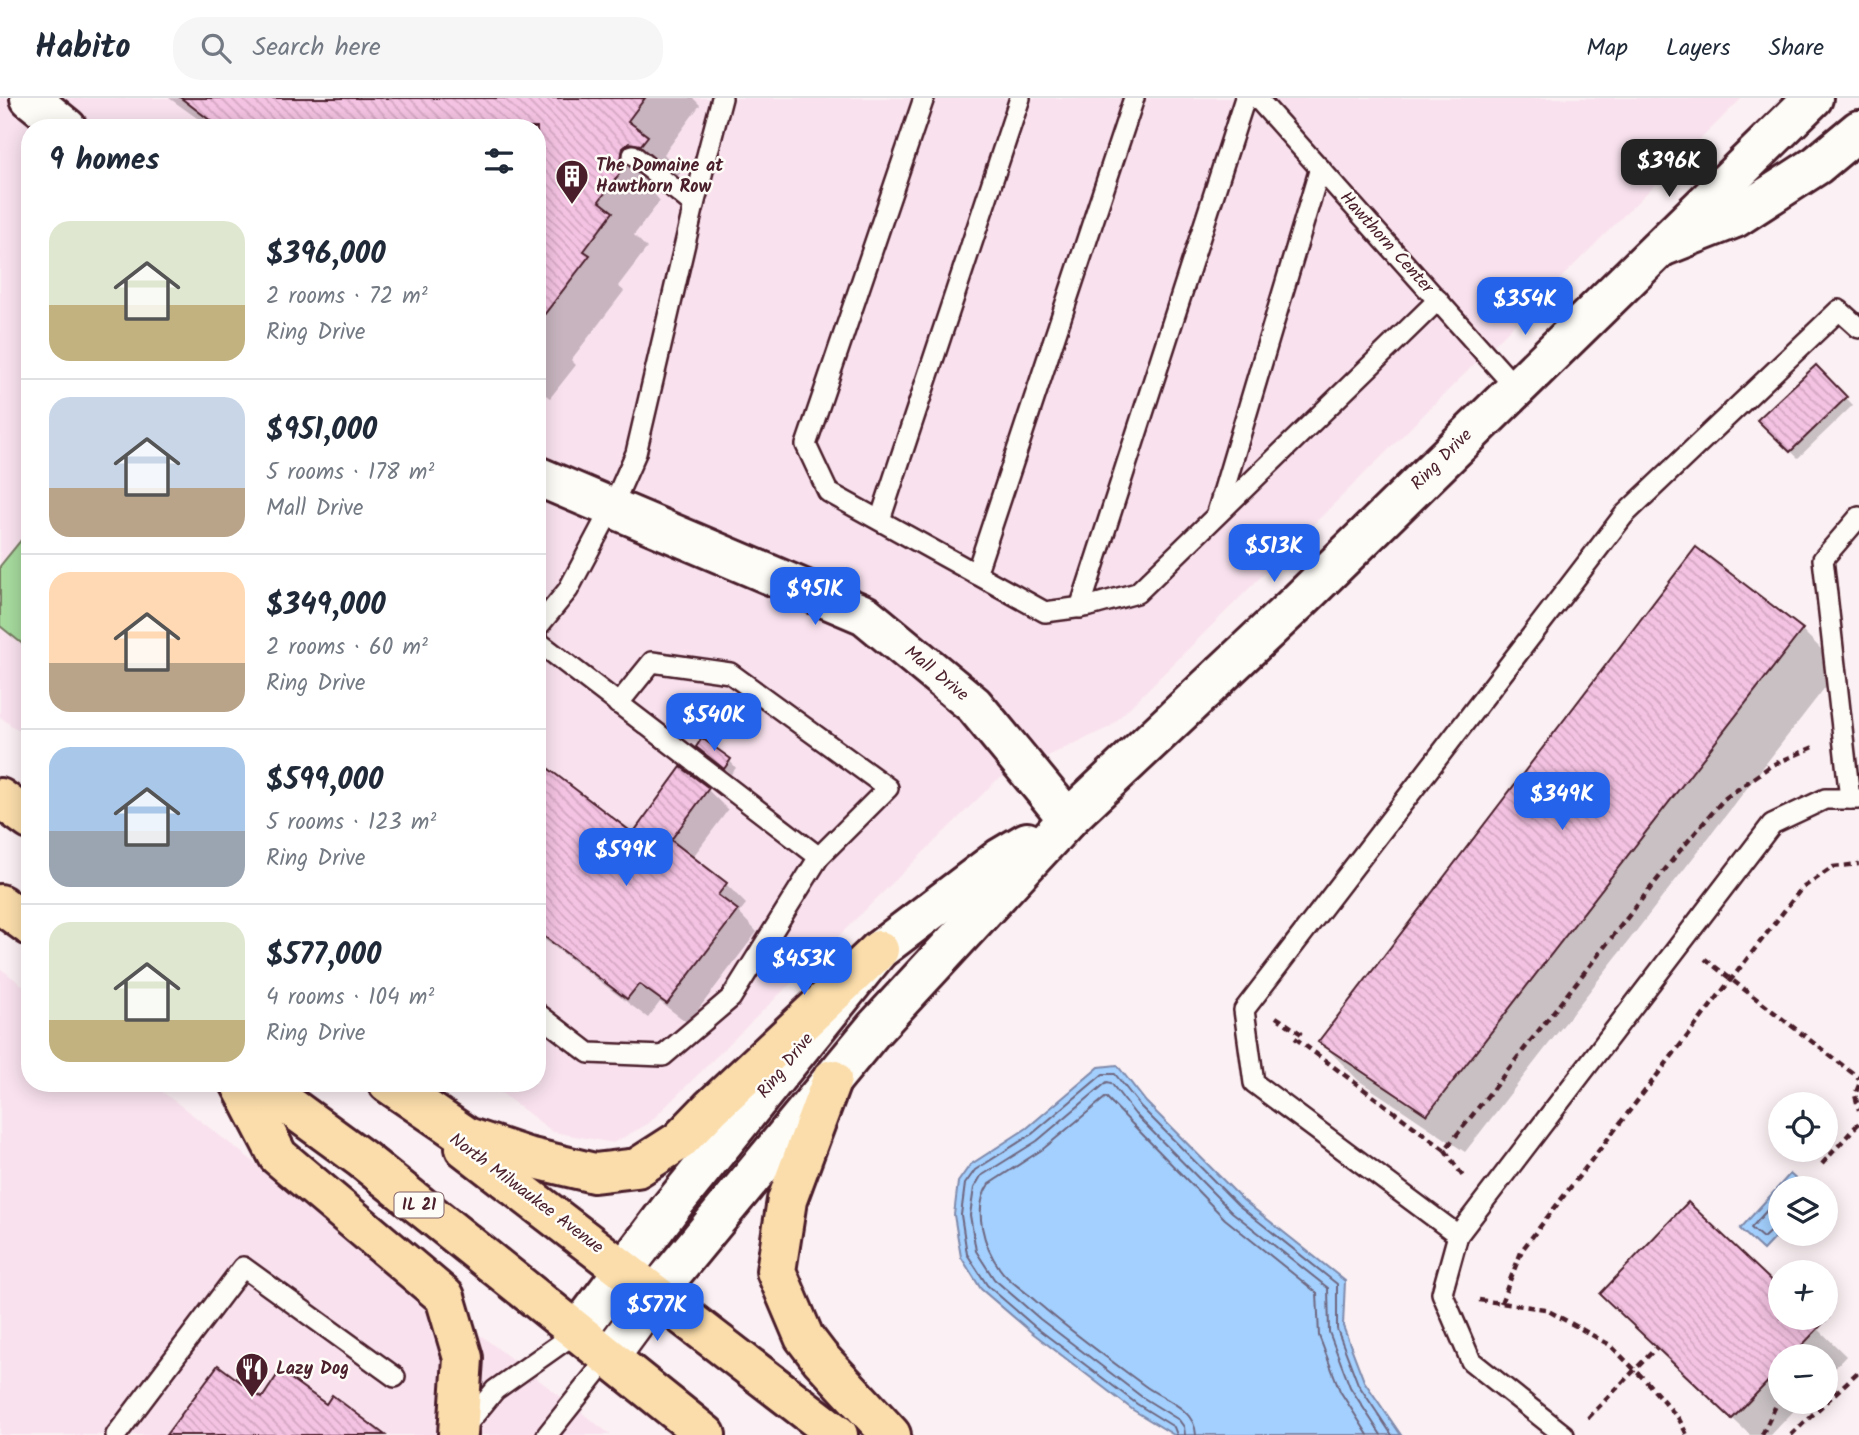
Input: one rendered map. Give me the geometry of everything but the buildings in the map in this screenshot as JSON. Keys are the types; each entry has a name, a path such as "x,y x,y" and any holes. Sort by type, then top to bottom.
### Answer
{"main road":[{"path":"0,798 21,813"},
{"path":"401,1092 467,1137 527,1157 594,1173 637,1168 680,1142 711,1108 879,950"},
{"path":"832,1079 787,1200 776,1271 804,1337 891,1435"},
{"path":"245,1092 278,1156 446,1297 463,1359 458,1435"},
{"name":"IL 21","path":"270,1092 362,1160 706,1435"},
{"name":"North Milwaukee Avenue","path":"392,1092 838,1435"}],"street":[{"path":"30,98 56,119"},
{"name":"Ring Drive","path":"609,1357 656,1293 874,1029 1069,818 1298,602 1813,98"},
{"path":"1664,246 1735,218 1817,165 1859,130"},
{"name":"Mall Drive","path":"546,480 865,615 974,705 1069,818"},
{"name":"Ring Drive","path":"577,1332 672,1206 879,950 1000,858 1069,818"}],"lane":[{"path":"546,617 568,590 612,507 636,453 722,98"},
{"path":"924,98 806,445 828,492 1045,612 1080,608 1137,593 1438,300"},
{"path":"880,520 1020,98"},
{"path":"976,574 1134,98"},
{"path":"1080,608 1245,98"},
{"name":"Hawthorn Center","path":"1257,98 1515,387"},
{"path":"634,155 694,205"},
{"path":"1216,516 1320,168"},
{"path":"1458,1235 1254,1083 1244,1010 1624,515 1839,310 1859,328"},
{"path":"1572,1430 1471,1361 1442,1293 1458,1235 1772,824 1825,799 1854,799 1843,743 1823,559 1859,517"},
{"path":"546,648 818,857"},
{"path":"546,1020 589,1053 663,1056 731,998 818,857 888,788 730,673 652,662 618,704"},
{"path":"116,1435 243,1266 395,1377"},
{"path":"458,1435 495,1390 577,1332"},
{"path":"547,1435 609,1357"}],"path":[{"path":"1252,1001 1300,1033 1295,1038 1445,1150 1678,853 1724,799 1772,765 1815,746 1843,743"},
{"path":"1501,1303 1522,1250 1801,889 1833,867 1859,864"},
{"path":"1682,942 1859,1078"},
{"path":"1859,1085 1855,1095 1859,1110"},
{"path":"1822,1164 1859,1123"},
{"path":"1443,1296 1545,1309 1610,1345 1679,1419 1687,1435"},
{"path":"1572,1430 1656,1348"},
{"path":"1838,1391 1859,1371"},
{"path":"1762,1435 1772,1414"},
{"path":"1791,1435 1813,1414"}],"shaded area":[{"path":"0,98 1742,98 1110,727 997,780 648,1124 613,1143 553,1132 500,1092 546,1092 546,119 21,119 21,732 0,717"},
{"path":"0,968 21,984 21,1092 163,1092 611,1435 0,1435"}],"green space":[{"path":"21,540 21,643 0,626 0,566"}],"water":[{"path":"1117,1065 1146,1102 1243,1200 1345,1281 1343,1326 1364,1381 1401,1435 1174,1435 1133,1410 1030,1331 981,1289 961,1257 954,1215 958,1182 970,1165 1027,1128 1099,1067"},
{"path":"1768,1198 1768,1245 1763,1250 1740,1229"}],"place":[{"name":"The Domaine at Hawthorn Row","path":"572,206"},
{"name":"Lazy Dog","path":"252,1399"}]}
